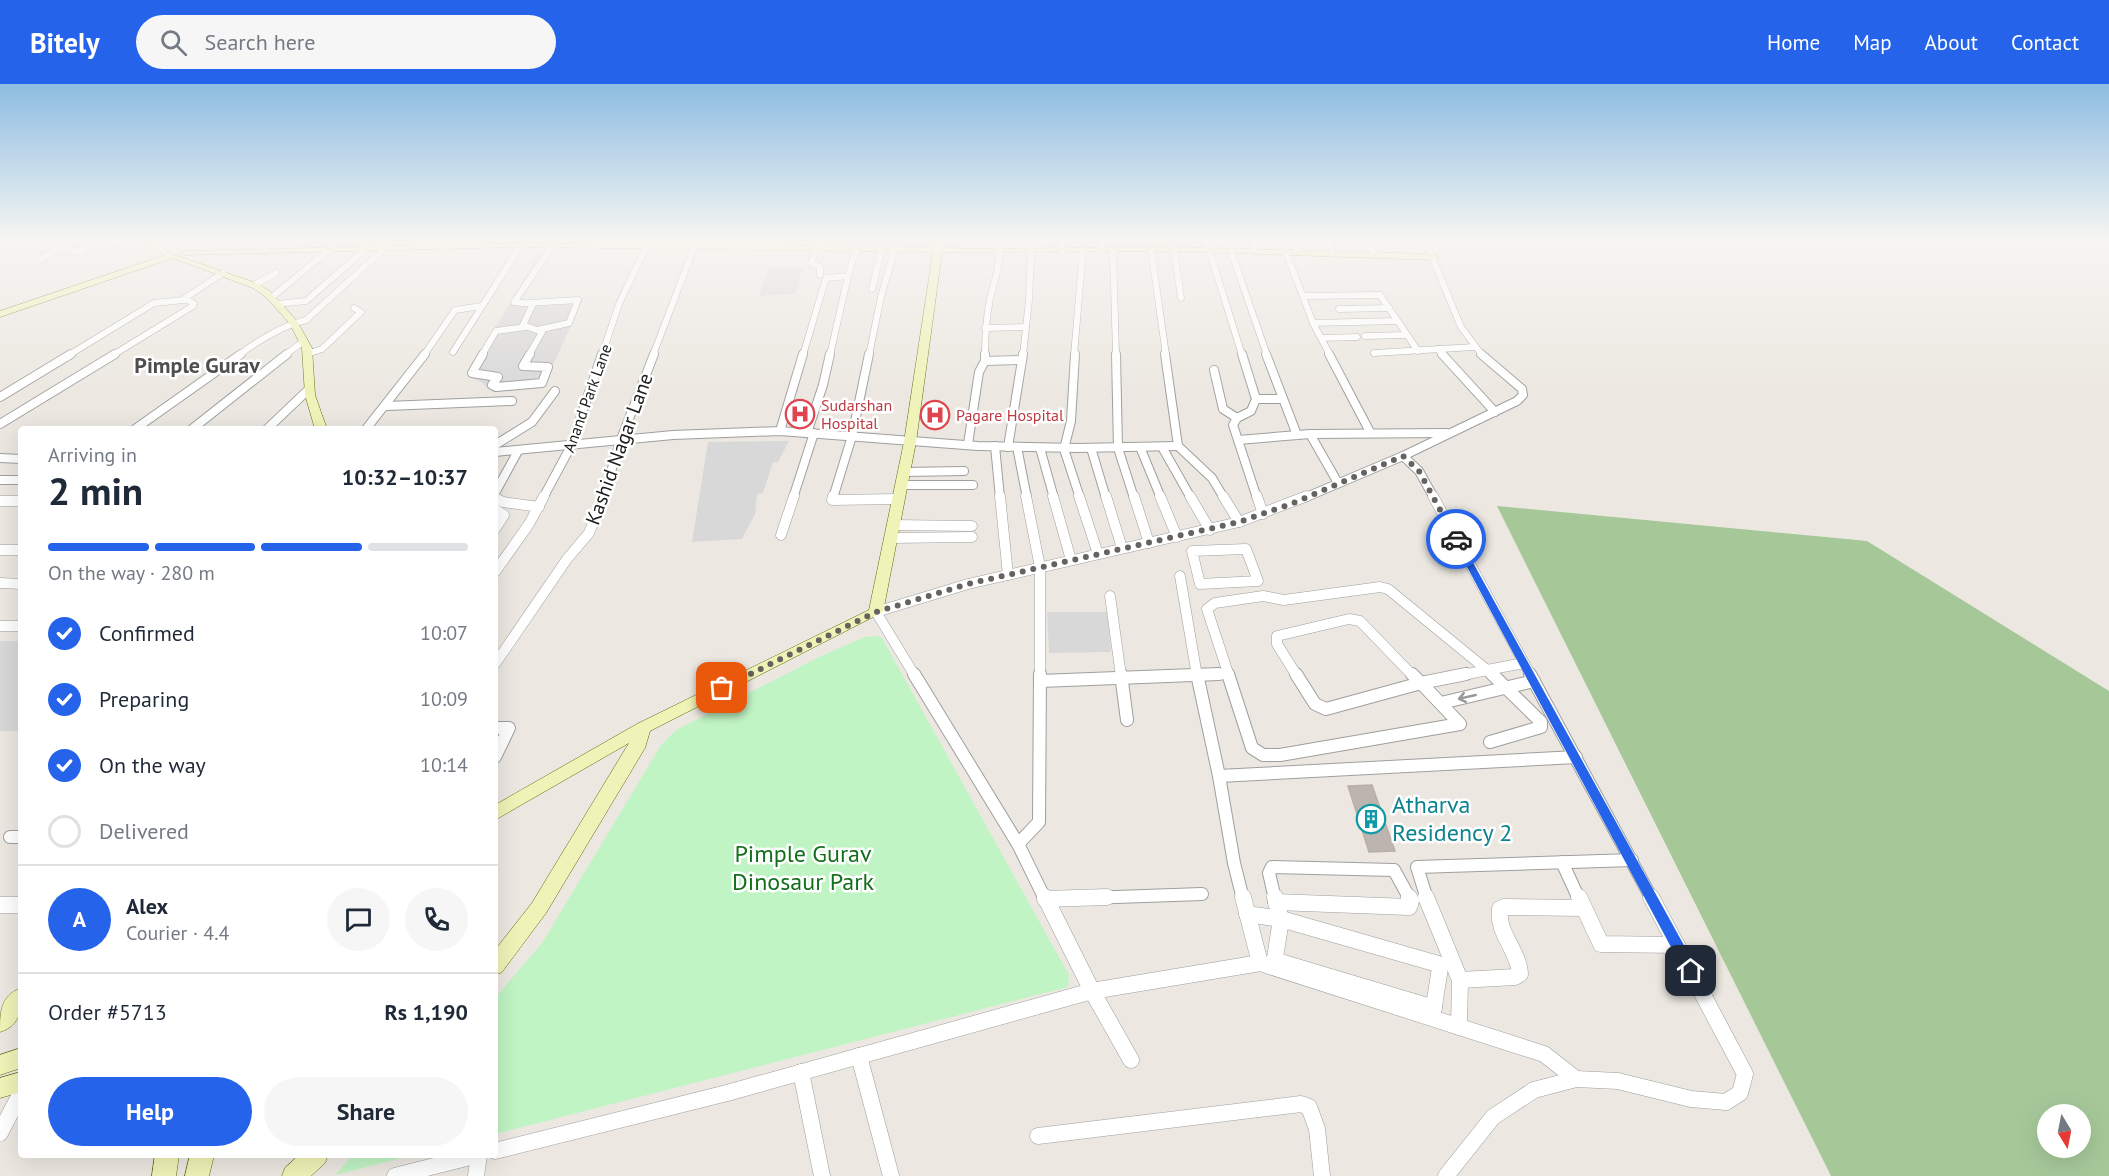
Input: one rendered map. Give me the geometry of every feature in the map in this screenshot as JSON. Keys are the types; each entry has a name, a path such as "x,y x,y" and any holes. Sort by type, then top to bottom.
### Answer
{"street":[{"path":"0,314 66,291"},
{"path":"184,300 197,291"},
{"path":"261,291 294,323 304,341 309,389 320,426"},
{"path":"274,301 285,291"},
{"path":"274,301 306,301 317,291"},
{"path":"139,426 261,339 294,323 306,320 338,291"},
{"path":"453,352 492,291"},
{"path":"521,291 514,302 578,300 569,323 537,330"},
{"name":"Anand Park Lane","path":"498,568 530,524 572,446 625,291"},
{"name":"Kashid Nagar Lane","path":"498,660 567,559 589,533 600,509 620,442 677,291"},
{"path":"780,431 822,291"},
{"path":"781,535 823,385 845,291"},
{"path":"883,291 852,436 832,500 898,500"},
{"path":"931,291 910,442 876,612 1018,844 1092,991 1131,1060"},
{"path":"968,444 979,372 985,361 986,328 993,291"},
{"path":"1018,844 1039,822 1041,567 1012,447 1029,291"},
{"path":"1080,291 1071,421 1064,449 1098,554"},
{"path":"1114,291 1118,448 1149,543"},
{"path":"1157,291 1178,447 1212,478 1239,522"},
{"path":"1180,291 1181,298"},
{"path":"1223,291 1256,399 1251,411 1237,418 1233,425 1263,514"},
{"path":"1245,291 1282,399 1297,435"},
{"path":"1301,291 1313,323 1370,432"},
{"path":"498,811 643,728 876,612 1008,574 1239,522 1403,456 1517,401 1523,395 1522,389 1474,347 1460,324 1448,291"},
{"path":"1303,296 1380,295 1418,351"},
{"path":"0,397 154,303 184,300 194,304 0,424"},
{"path":"526,327 523,325 533,304 528,303"},
{"path":"369,426 387,406 455,310 482,306"},
{"path":"307,354 322,349 361,312 354,308"},
{"path":"1339,309 1389,308"},
{"path":"1313,323 1396,321"},
{"path":"526,327 542,332 523,366 548,367 542,383 499,387 492,385 498,377 472,373 496,331 526,327"},
{"path":"986,328 1026,327"},
{"path":"1321,338 1406,335"},
{"path":"196,426 236,392 304,341"},
{"path":"1374,353 1474,347"},
{"path":"1438,349 1495,411"},
{"path":"985,361 1022,360"},
{"path":"1214,370 1223,409 1237,418"},
{"path":"270,426 309,389"},
{"path":"498,444 532,422 555,391"},
{"path":"1256,399 1282,399"},
{"path":"387,406 512,401"},
{"path":"498,452 728,432 780,431 910,442 1012,447 1064,449 1178,447"},
{"path":"1238,440 1370,432 1450,433"},
{"path":"1310,434 1338,483"},
{"path":"995,446 1008,574"},
{"path":"1140,447 1177,537"},
{"path":"1162,447 1210,530"},
{"path":"1040,448 1071,560"},
{"path":"1091,448 1122,549"},
{"path":"498,488 518,451"},
{"path":"1403,456 1419,471 1632,860 1745,1074 1740,1094 1726,1102 1691,1099 1618,1081 1576,1078 1534,1090 1493,1117 1446,1176"},
{"path":"0,458 18,459"},
{"path":"904,472 964,471"},
{"path":"0,480 18,480"},
{"path":"901,485 973,485"},
{"path":"498,500 539,507"},
{"path":"0,501 18,501"},
{"path":"498,510 504,515 498,524"},
{"path":"892,531 972,526"},
{"path":"892,531 972,537"},
{"path":"1200,584 1190,553 1193,551 1246,549 1259,580 1200,584 1181,581 1197,675 1219,776 1233,863 1260,963"},
{"path":"0,550 18,550"},
{"path":"0,583 18,584"},
{"path":"1490,742 1537,729 1542,725 1487,670 1392,590 1380,587 1284,600 1263,596 1211,604 1207,609 1252,748 1263,755 1280,755 1459,726 1460,723 1422,683 1357,620 1349,619 1277,636 1275,640 1314,704 1320,707 1333,708 1422,683 1487,670 1524,663"},
{"path":"1110,596 1127,720"},
{"path":"0,626 18,626"},
{"path":"1040,681 1228,674"},
{"path":"1442,703 1534,681"},
{"path":"498,728 509,728 498,751"},
{"path":"498,962 539,908 636,748 643,728"},
{"path":"1219,776 1576,757"},
{"path":"1459,1027 1460,980 1427,899 1418,867 1632,860"},
{"path":"1562,862 1602,945 1677,945"},
{"path":"1276,902 1404,909 1411,905 1394,870 1272,867 1269,873 1276,902 1281,919 1275,955 1280,962 1433,1013 1459,1027 1544,1054 1576,1078"},
{"path":"1046,899 1202,894"},
{"path":"0,905 18,905"},
{"path":"1460,980 1520,974 1519,965 1499,918 1500,909 1583,908"},
{"path":"1247,915 1281,919 1438,964 1440,968 1433,1013"},
{"path":"498,1150 801,1072 1092,991 1260,963 1433,1013"},
{"path":"0,1023 18,1001"},
{"path":"859,1056 891,1176"},
{"path":"0,1065 18,1059"},
{"path":"801,1072 822,1176"},
{"path":"0,1088 18,1084"},
{"path":"0,1133 18,1099"},
{"path":"1038,1136 1291,1103 1303,1104 1310,1108 1316,1118 1322,1176"},
{"path":"164,1176 167,1158"},
{"path":"198,1176 201,1158"},
{"path":"294,1176 313,1158"},
{"path":"395,1176 466,1158"},
{"path":"476,1176 478,1158"}],"shaded area":[{"path":"517,291 527,291 521,300 583,299 544,385 487,389 483,383 467,376"},
{"path":"761,291 797,291 796,294 759,296"},
{"path":"789,441 778,462 773,462 763,493 757,494 755,514 742,539 692,542 708,442"},
{"path":"1047,612 1107,612 1111,652 1049,653"},
{"path":"0,641 18,641 18,731 0,731"}],"green space":[{"path":"1497,506 1867,541 2109,691 2109,1176 1831,1176"},
{"name":"Pimple Gurav Dinosaur Park","path":"865,637 882,638 1069,975 1068,987 498,1133 498,994 542,943 661,745 676,730 821,656"},
{"path":"350,1158 401,1158 335,1175"}],"building":[{"name":"Atharva Residency 2","path":"1372,785 1395,851 1369,852 1348,786"}],"way so far":[{"path":"722,688 876,612 968,584 1239,522 1291,504 1403,456 1419,471 1456,539"}],"place":[{"name":"Sudarshan Hospital","path":"800,414"},
{"name":"Pagare Hospital","path":"935,415"},
{"name":"Atharva Residency 2","path":"1371,819"}],"district":[{"name":"Pimple Gurav","path":"197,365"}],"route":[{"path":"1456,539 1691,971"}]}
